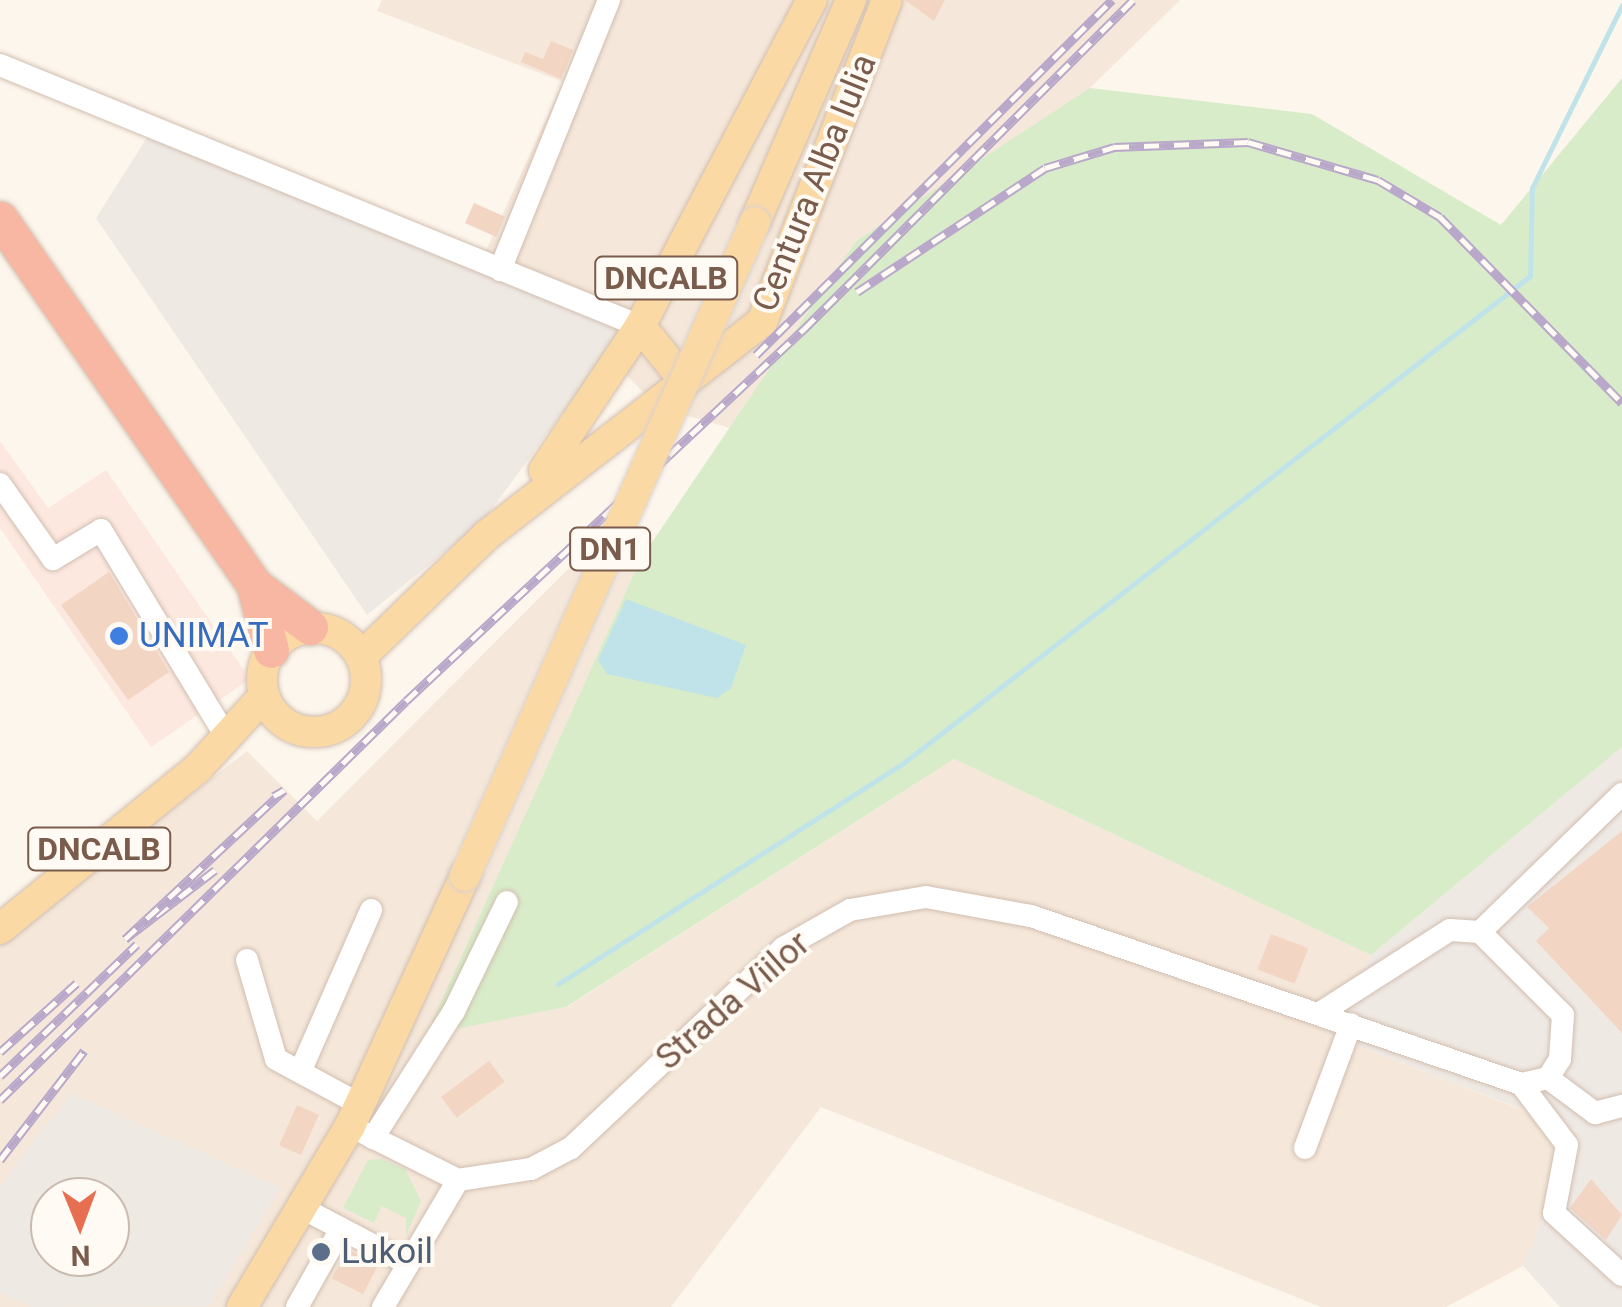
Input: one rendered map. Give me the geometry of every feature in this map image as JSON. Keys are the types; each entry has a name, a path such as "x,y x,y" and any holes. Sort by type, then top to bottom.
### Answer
{"highway":[{"path":"0,220 254,585 271,650"},
{"path":"254,585 324,630"}],"main road":[{"name":"Centura Alba Iulia","path":"487,535 568,441 640,326 812,0"},
{"name":"DN1","path":"242,1307 362,1123 465,876 850,0"},
{"name":"Centura Alba Iulia","path":"362,656 424,588 487,535 683,379 739,344 779,293 887,0"},
{"path":"640,326 683,379"},
{"name":"Centura Alba Iulia","path":"324,630 424,588"},
{"path":"271,650 264,696 282,722 316,733 348,720 366,691 362,656 324,630"},
{"name":"DNCALB","path":"271,650 324,630"},
{"name":"DNCALB","path":"0,930 198,768 228,740 264,696"},
{"name":"DNCALB","path":"198,768 282,722"}],"street":[{"path":"500,270 609,0"},
{"path":"0,65 152,131 640,326"},
{"path":"0,484 53,560 101,530 228,740"},
{"path":"1480,932 1622,794"},
{"name":"Strada Viilor","path":"458,1180 531,1169 571,1148 782,948 884,900 999,908 1320,1012 1521,1084"},
{"path":"362,1123 454,1011 508,902"},
{"path":"300,1072 372,910"},
{"path":"1320,1012 1450,930 1480,932 1563,1015 1567,1034 1548,1078"},
{"path":"247,960 276,1059 300,1072 362,1123 458,1180 383,1307"},
{"path":"1305,1148 1352,1024"},
{"path":"1622,1106 1595,1113 1548,1078 1521,1084 1567,1145 1554,1213 1622,1275"},
{"path":"304,1208 407,1263"},
{"path":"297,1307 341,1229"}],"shaded area":[{"path":"382,0 1180,0 1087,91 856,241 730,428 658,407 582,330 472,281 563,82 377,11"},
{"path":"148,136 625,328 483,521 367,615 96,218"},
{"name":"UNIMAT","path":"0,441 48,508 106,470 250,679 151,747 0,528"},
{"path":"593,544 640,560 427,1034 567,1007 954,759 1371,955 1328,1034 1578,1132 1523,1266 1446,1307 1321,1307 821,1107 671,1307 0,1307 0,942 247,751 317,821"},
{"path":"1622,747 1622,1307 1560,1307 1523,1266 1578,1131 1327,1034 1371,955"},
{"path":"71,1093 280,1188 209,1306 31,1307 0,1293 0,1186"}],"green space":[{"path":"1622,78 1622,747 1371,955 954,759 566,1007 426,1035 640,560 856,241 1090,88 1312,114 1501,225"},
{"path":"381,1159 405,1169 421,1201 406,1236 406,1218 382,1206 374,1223 343,1208 368,1160"}],"water":[{"path":"626,599 746,645 731,688 717,698 607,674 598,660"}],"building":[{"path":"905,0 945,0 934,21"},
{"path":"551,41 573,50 561,79 521,62 525,52 543,59"},
{"path":"474,203 505,217 496,237 465,223"},
{"name":"UNIMAT","path":"109,572 169,672 128,700 61,605"},
{"path":"1622,831 1622,1033 1536,941 1549,928 1527,907"},
{"path":"1271,934 1308,948 1295,984 1257,969"},
{"path":"489,1061 505,1082 457,1118 441,1097"},
{"path":"297,1105 319,1115 301,1155 279,1145"},
{"path":"1591,1179 1622,1215 1606,1240 1570,1208"},
{"path":"347,1249 378,1265 363,1294 332,1278"}],"waterway":[{"path":"558,984 902,764 1530,276 1532,188 1622,5"}],"railway":[{"path":"756,355 1112,0"},
{"path":"0,1100 406,701 804,329 1133,0"},
{"path":"857,292 1045,168 1114,147 1248,142 1378,180 1440,217 1622,403"},
{"path":"215,870 125,939 284,790 274,796"},
{"path":"0,1076 137,944"},
{"path":"0,1052 77,983"},
{"path":"0,1160 84,1051"}],"place":[{"name":"UNIMAT","path":"119,636"},
{"name":"Lukoil","path":"321,1252"}]}
